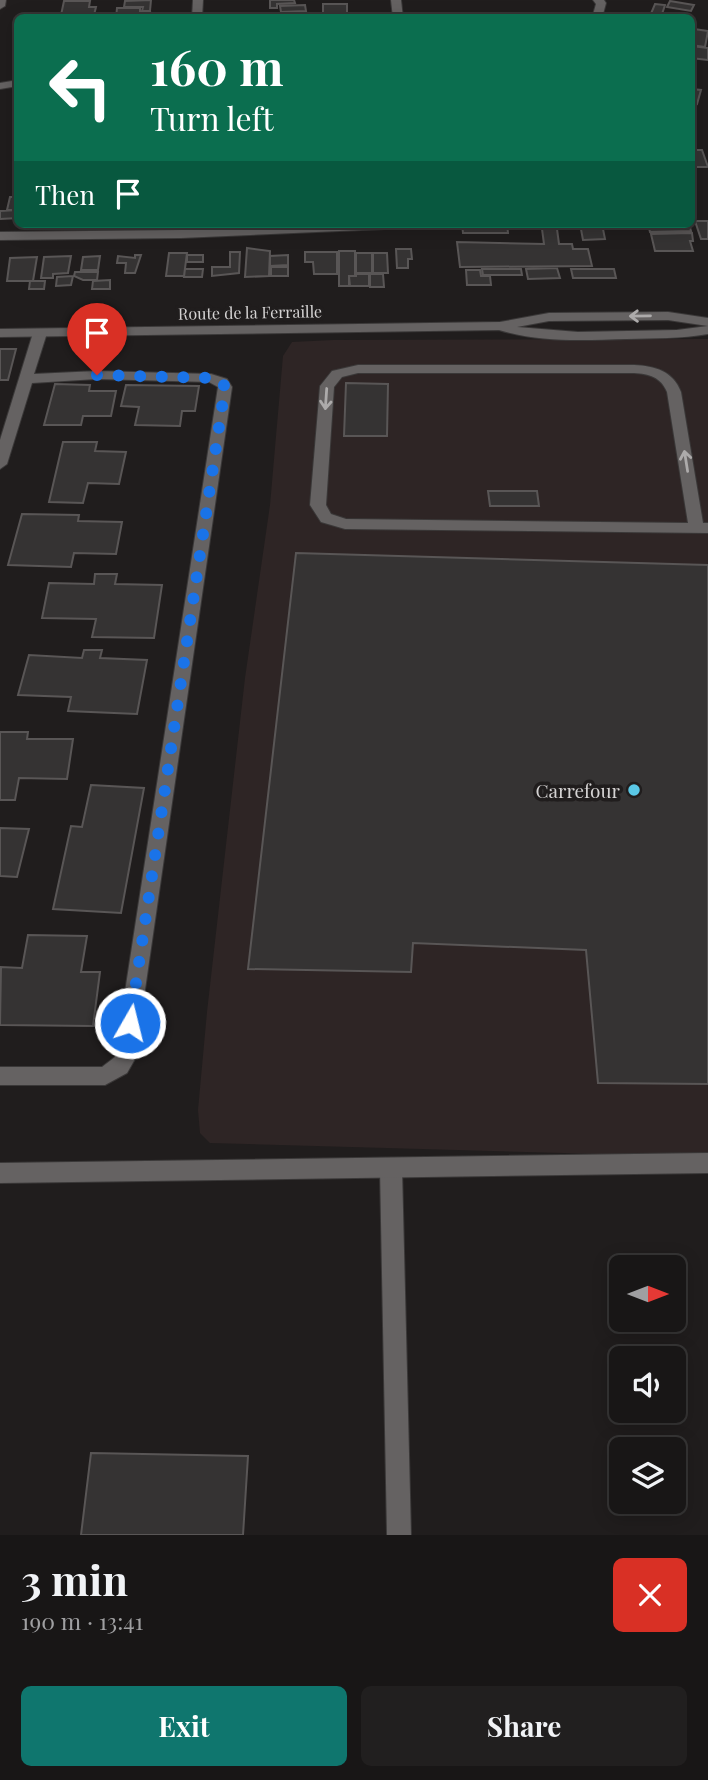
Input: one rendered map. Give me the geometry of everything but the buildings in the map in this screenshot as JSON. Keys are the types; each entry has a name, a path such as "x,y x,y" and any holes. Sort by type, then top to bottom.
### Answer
{"street":[{"path":"0,6 1,0"},
{"path":"0,236 227,228"},
{"name":"Route de la Ferraille","path":"0,332 500,326 549,317 681,316 708,322"},
{"name":"Route de la Ferraille","path":"500,326 525,334 551,337 677,334 708,330"},
{"path":"0,464 40,332"},
{"path":"604,369 649,370 663,375 672,383 702,528 335,522 320,512 318,505 327,386 330,380 347,370 604,369"},
{"path":"0,1076 105,1076 120,1067 125,1059 225,387 222,382 212,378 97,375 25,379"},
{"path":"0,1173 708,1163"},
{"path":"391,1169 399,1535"}],"shaded area":[{"name":"Carrefour","path":"708,339 708,1157 210,1143 200,1133 198,1110 207,1012 245,678 270,505 283,356 292,342 333,340"}],"place":[{"name":"Carrefour","path":"634,790"}],"route":[{"path":"97,375 212,378 222,382 225,387 130,1023"}]}
